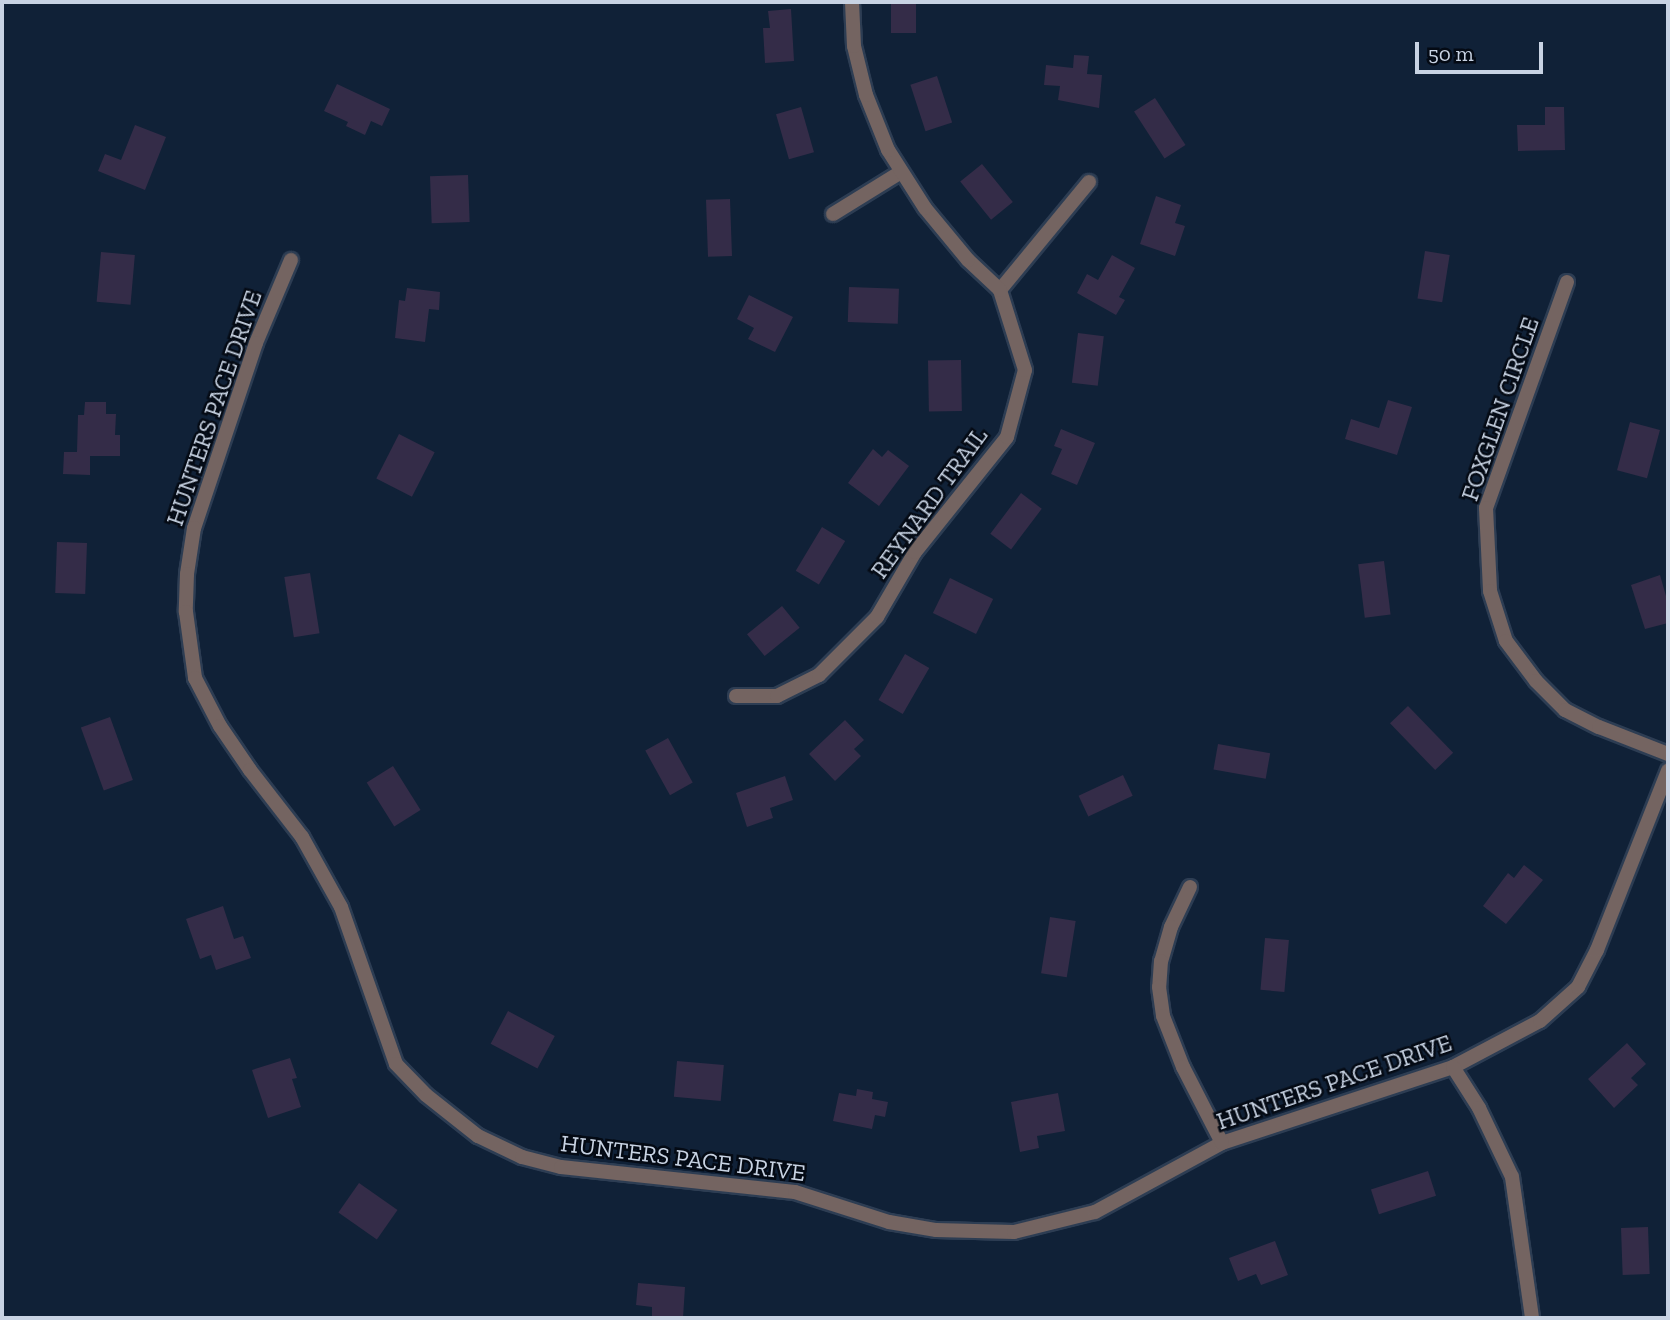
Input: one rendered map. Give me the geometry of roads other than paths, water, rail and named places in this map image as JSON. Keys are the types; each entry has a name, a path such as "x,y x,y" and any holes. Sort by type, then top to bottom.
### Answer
{"street":[{"name":"REYNARD TRAIL","path":"736,696 777,696 819,676 877,617 915,552 1007,437 1025,370 1000,290 968,260 925,208 888,150 866,96 854,46 852,2"},
{"path":"833,214 901,172"},
{"path":"1000,290 1089,182"},
{"name":"HUNTERS PACE DRIVE","path":"292,260 256,343 194,528 187,574 186,612 195,678 220,726 302,837 341,908 396,1064 426,1095 478,1136 522,1157 561,1167 795,1192 890,1222 936,1230 1014,1232 1095,1212 1222,1143 1453,1067 1540,1021 1578,987 1597,950 1668,771"},
{"name":"FOXGLEN CIRCLE","path":"1567,282 1486,508 1490,591 1506,641 1536,681 1566,710 1599,727 1668,754"},
{"path":"1190,887 1171,927 1161,961 1159,987 1163,1016 1182,1067 1222,1143"},
{"path":"1453,1067 1479,1108 1512,1177 1532,1318"}]}
